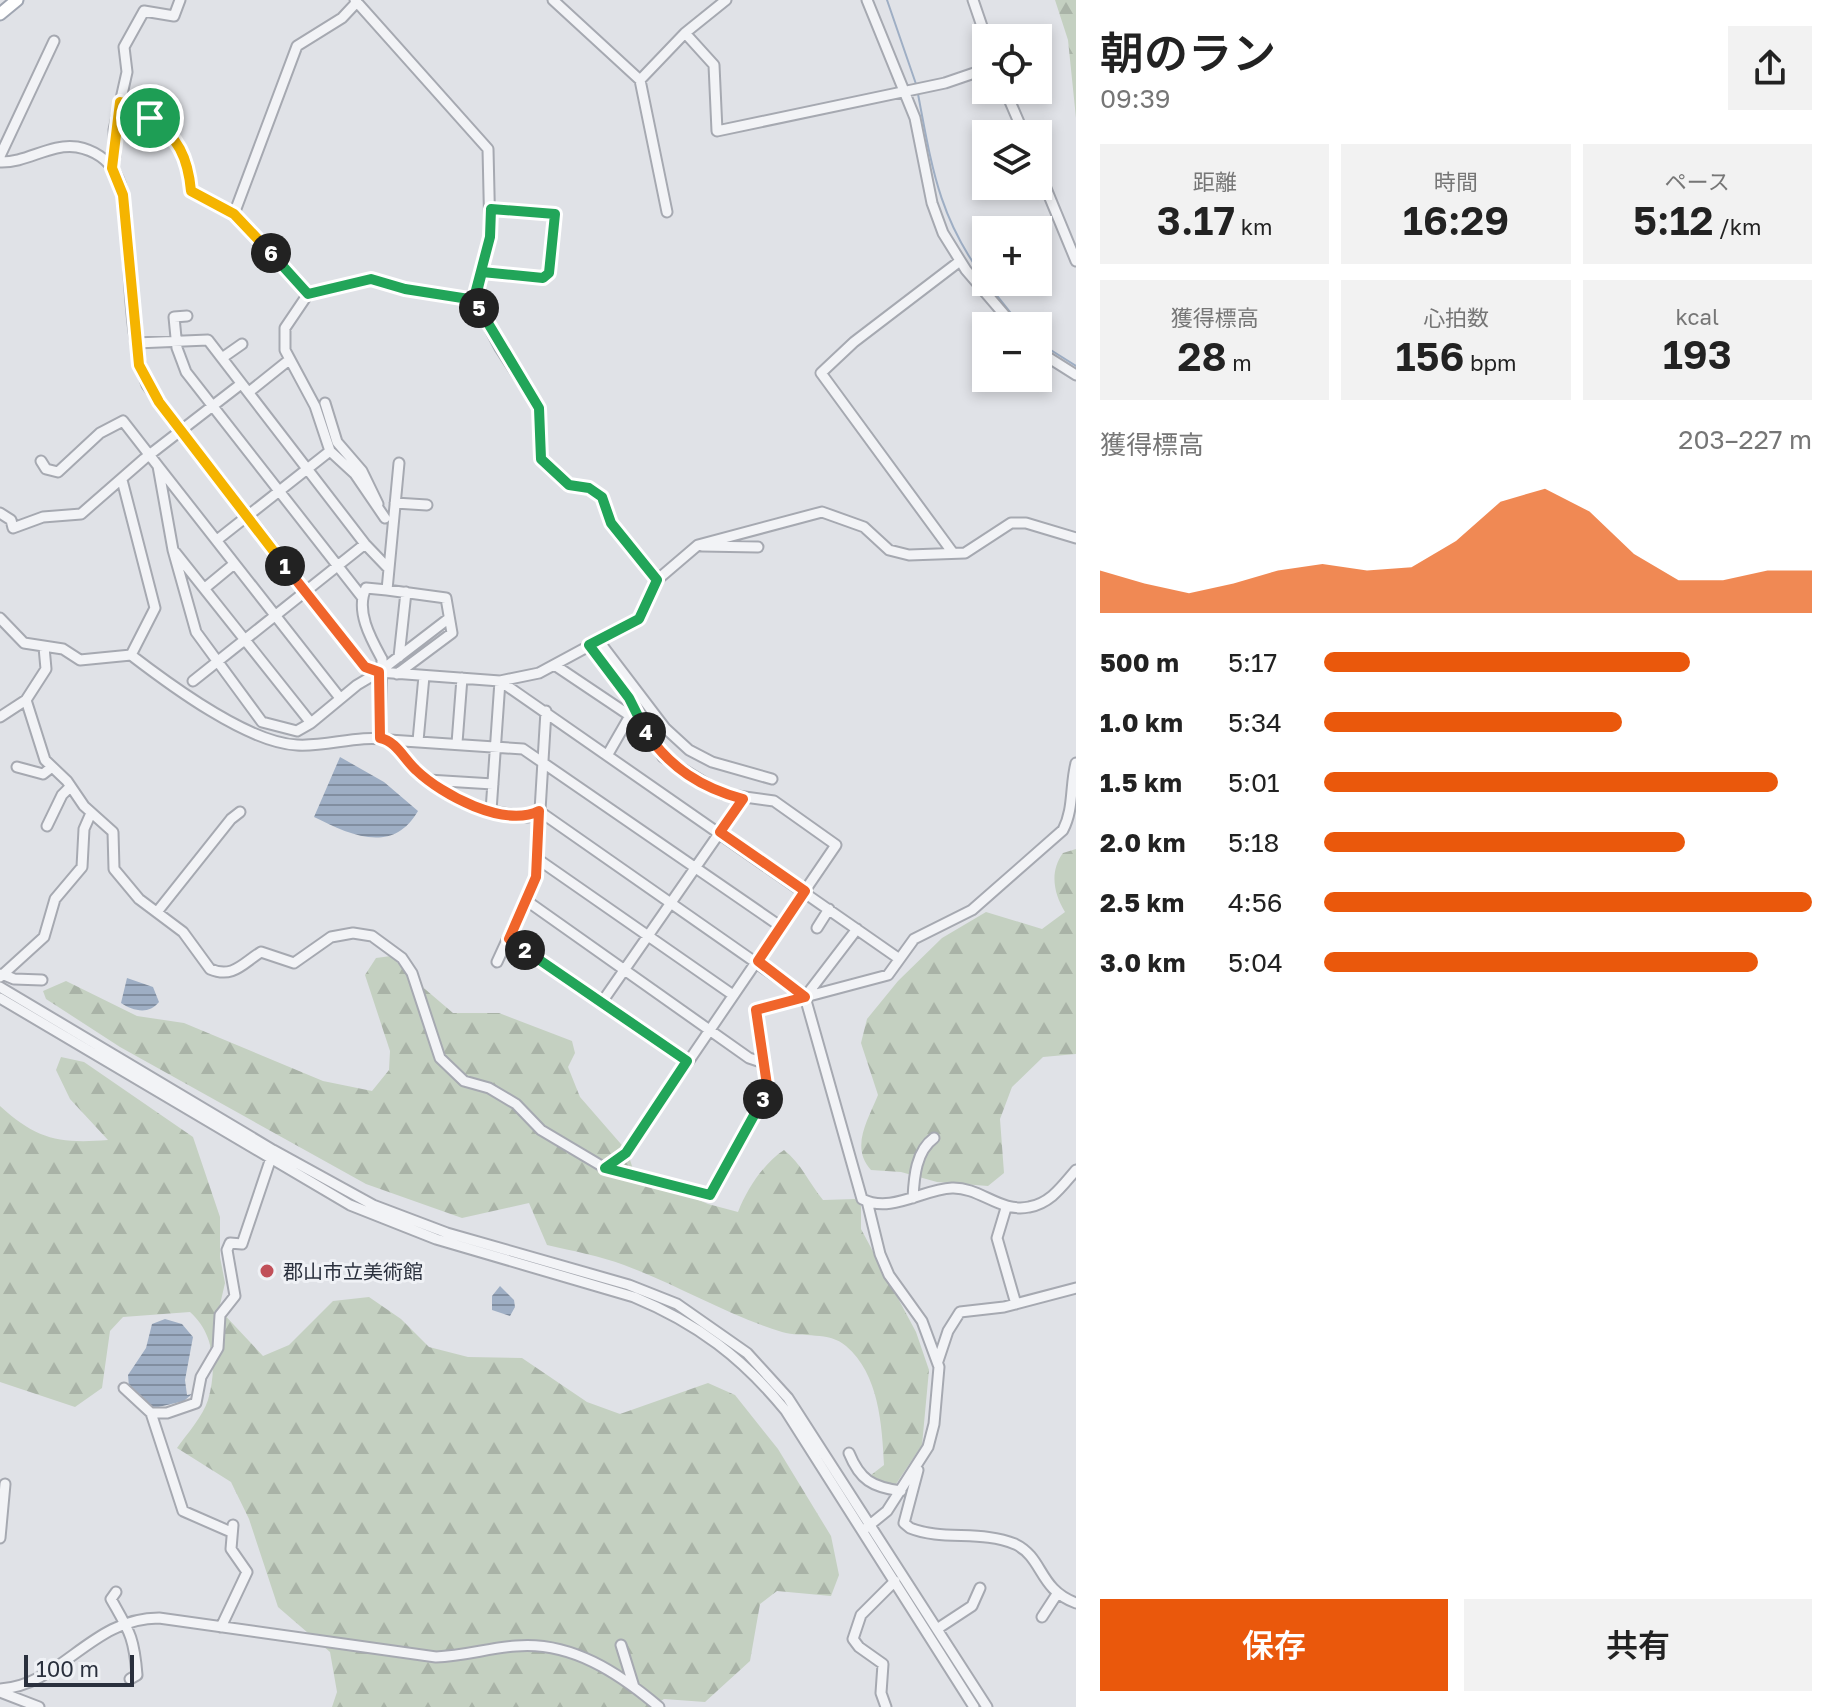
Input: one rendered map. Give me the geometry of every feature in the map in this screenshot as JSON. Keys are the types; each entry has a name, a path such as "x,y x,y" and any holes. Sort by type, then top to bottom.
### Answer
{"main road":[{"path":"0,14 13,2"}],"street":[{"path":"180,0 174,16 144,11 125,44 127,72 112,168 123,195 136,343 147,385 365,667 397,674 500,681 521,679 556,666 639,619 657,580 698,545 822,512 864,527 899,554 973,550 1011,523 1026,523 1076,538"},
{"path":"553,0 640,80 658,181 667,212"},
{"path":"640,80 685,33 726,0"},
{"path":"867,0 915,118 932,203 943,233 960,261 1002,312"},
{"path":"973,0 981,24"},
{"path":"234,214 297,46 342,18 356,1 386,39 484,141 491,161 490,237 475,300 500,348 539,408 541,459 569,485 589,488 602,497 611,523 657,580"},
{"path":"685,33 714,65 717,131 905,91 972,73"},
{"path":"0,156 54,41"},
{"path":"120,102 169,131 182,152 191,191 234,214 308,294"},
{"path":"0,162 25,161 53,149 73,147 91,152 112,168"},
{"path":"1051,200 1076,261"},
{"path":"482,272 543,278 549,273 555,214 491,209"},
{"path":"953,553 821,373 854,342 960,261"},
{"path":"325,403 337,442 362,471 385,518 355,474 330,451 315,406 289,360 283,335 308,294 371,279 405,289 475,300"},
{"path":"187,316 174,317 182,365 211,407 362,597"},
{"path":"136,343 203,337 365,544 388,568"},
{"path":"222,358 242,344"},
{"path":"249,392 289,360"},
{"path":"1052,360 1076,375"},
{"path":"0,513 11,520 13,528 43,517 81,514 241,384"},
{"path":"41,461 46,469 58,472 119,420 150,455 340,698"},
{"path":"217,540 330,451"},
{"path":"387,590 399,463"},
{"path":"158,466 173,550 196,632 262,722 297,731 311,723 340,698 379,672 452,616 446,598 366,588 362,597 365,631 379,649 382,659 379,672 385,739 428,780 461,802 528,817 539,811"},
{"path":"122,480 155,600 155,608 131,655"},
{"path":"395,503 427,505"},
{"path":"193,681 365,544"},
{"path":"698,545 758,547"},
{"path":"173,550 311,723"},
{"path":"205,588 234,564"},
{"path":"399,657 406,592"},
{"path":"0,618 24,643 63,649 85,661 131,655 176,690 264,738 296,745 385,739 523,749 780,926"},
{"path":"397,674 452,633 448,619"},
{"path":"594,643 632,713 663,757 709,788 743,799 774,801 811,829 835,842 758,961 626,1153 605,1168"},
{"path":"594,643 675,739 712,762 772,779"},
{"path":"0,717 26,700 46,669 44,647"},
{"path":"556,666 632,713"},
{"path":"418,741 424,676"},
{"path":"457,743 462,678"},
{"path":"500,681 898,958"},
{"path":"491,811 500,681"},
{"path":"26,700 39,733 42,753 91,813 113,832 114,869 139,899 183,932 205,965 225,973 243,967 261,952 294,963 331,937 353,933 372,936 402,958 412,973 440,1058 453,1073 476,1087 489,1088 516,1104 541,1130 605,1168 710,1195 764,1098 767,1085 756,1010 888,975 914,939 972,910 1063,830 1071,813 1070,785 1076,763"},
{"path":"497,962 527,901 539,860 541,761 546,711"},
{"path":"608,754 632,718 632,713"},
{"path":"17,767 43,774 52,767"},
{"path":"428,780 493,784"},
{"path":"47,826 62,795 70,787"},
{"path":"602,1002 743,799"},
{"path":"539,811 758,961 805,997 857,1189 867,1201 884,1264 922,1321 938,1361"},
{"path":"157,912 231,819 240,812"},
{"path":"1,975 44,937 55,899 82,867 84,829 91,813"},
{"path":"539,860 733,995"},
{"path":"527,901 757,1063 764,1063"},
{"path":"817,928 829,909"},
{"path":"805,997 857,929"},
{"path":"509,939 687,1061"},
{"path":"1,975 42,980"},
{"path":"0,987 350,1205 403,1228 634,1297 697,1327 738,1358 777,1400 937,1629 987,1707"},
{"path":"0,998 272,1155"},
{"path":"913,1198 918,1164 923,1150 934,1138"},
{"path":"151,1413 167,1413 196,1403 201,1377 218,1348 220,1315 235,1296 227,1250 230,1243 242,1244 272,1155"},
{"path":"867,1201 913,1198 953,1188 1006,1208 1043,1203 1076,1170"},
{"path":"1006,1208 997,1238 1016,1304"},
{"path":"867,1528 901,1491 932,1438 938,1361 948,1331 960,1312 1016,1304 1076,1288"},
{"path":"124,1388 151,1413 183,1511 232,1528 231,1549 247,1572 221,1627"},
{"path":"849,1453 864,1480 877,1487 901,1491"},
{"path":"919,1461 904,1523 915,1530 1012,1543 1028,1553 1057,1594 1076,1603"},
{"path":"0,1538 5,1484"},
{"path":"867,1528 895,1581 974,1707"},
{"path":"886,1707 881,1693 883,1664 853,1639 861,1615 895,1581"},
{"path":"937,1629 972,1606 980,1588"},
{"path":"116,1592 111,1599 127,1622 137,1675 130,1679"},
{"path":"1042,1617 1057,1594"},
{"path":"0,1690 36,1682 67,1656 127,1622 159,1618 436,1657 473,1655 515,1646 540,1646 575,1654 602,1666 659,1707"},
{"path":"621,1645 634,1687"},
{"path":"0,1690 39,1707"}],"green space":[{"path":"1055,0 1076,0 1076,118 1068,40"},
{"path":"1076,849 1076,1054 1043,1057 1012,1087 1000,1119 1004,1173 988,1186 937,1182 901,1172 871,1170 865,1161 861,1143 878,1095 861,1043 867,1019 898,981 942,938 986,912 1042,929 1065,912 1056,890 1056,868 1063,853"},
{"path":"391,956 453,1013 499,1013 572,1041 575,1053 568,1067 580,1097 627,1151 634,1172 708,1204 738,1212 756,1178 784,1150 823,1200 855,1199 861,1206 861,1229 916,1332 929,1370 922,1445 896,1484 872,1479 871,1475 884,1465 877,1401 866,1371 839,1341 782,1332 624,1265 547,1245 529,1203 462,1218 366,1184 120,1047 46,999 43,991 66,981 137,1016 184,1023 323,1081 372,1091 389,1070 390,1051 365,975 376,958"},
{"path":"61,1057 84,1062 193,1137 220,1217 220,1257 225,1283 219,1309 263,1356 289,1345 333,1301 369,1297 401,1319 429,1347 468,1357 522,1358 587,1402 620,1414 708,1383 735,1395 778,1449 831,1536 839,1575 831,1596 777,1591 760,1604 750,1661 705,1702 664,1699 651,1707 332,1707 337,1692 330,1652 278,1607 249,1519 231,1482 177,1448 199,1419 211,1388 213,1364 209,1341 190,1312 123,1317 110,1331 102,1388 75,1407 0,1382 0,1106 25,1126 49,1137 76,1141 108,1140 70,1099 56,1070"}],"water":[{"path":"340,757 384,782 418,811 408,825 383,837 369,837 341,830 314,817"},
{"path":"127,978 153,987 159,1002 151,1009 141,1010 121,1003"},
{"path":"500,1286 514,1300 515,1307 510,1316 492,1310 492,1296"},
{"path":"165,1319 182,1324 193,1337 185,1380 187,1395 192,1394 184,1401 154,1408 129,1387 128,1375 146,1348 152,1324"}],"waterway":[{"path":"887,0 916,84"},
{"path":"918,94 940,192 972,261"},
{"path":"997,296 1010,312"},
{"path":"1052,351 1076,366"}],"place":[{"name":"郡山市立美術館","path":"267,1271"}],"route":[{"path":"150,118 120,102 114,130 115,161 112,168 123,195 135,336 139,365 147,385 365,667 379,672 382,690 380,738 389,740 417,772 461,802 476,808 528,817 539,811 536,877 509,939 687,1061 626,1153 605,1168 710,1195 767,1089 756,1010 805,997 758,961 805,891 720,832 743,799 709,788 663,757 629,698 589,645 639,619 645,612 657,580 611,523 602,497 589,488 579,489 569,485 541,459 538,445 539,408 500,348 475,300 475,294 490,237 491,209 550,211 555,214 549,273 543,278 482,272 475,300 405,289 371,279 308,294 234,214 191,191 182,152 169,131 150,118"}]}
